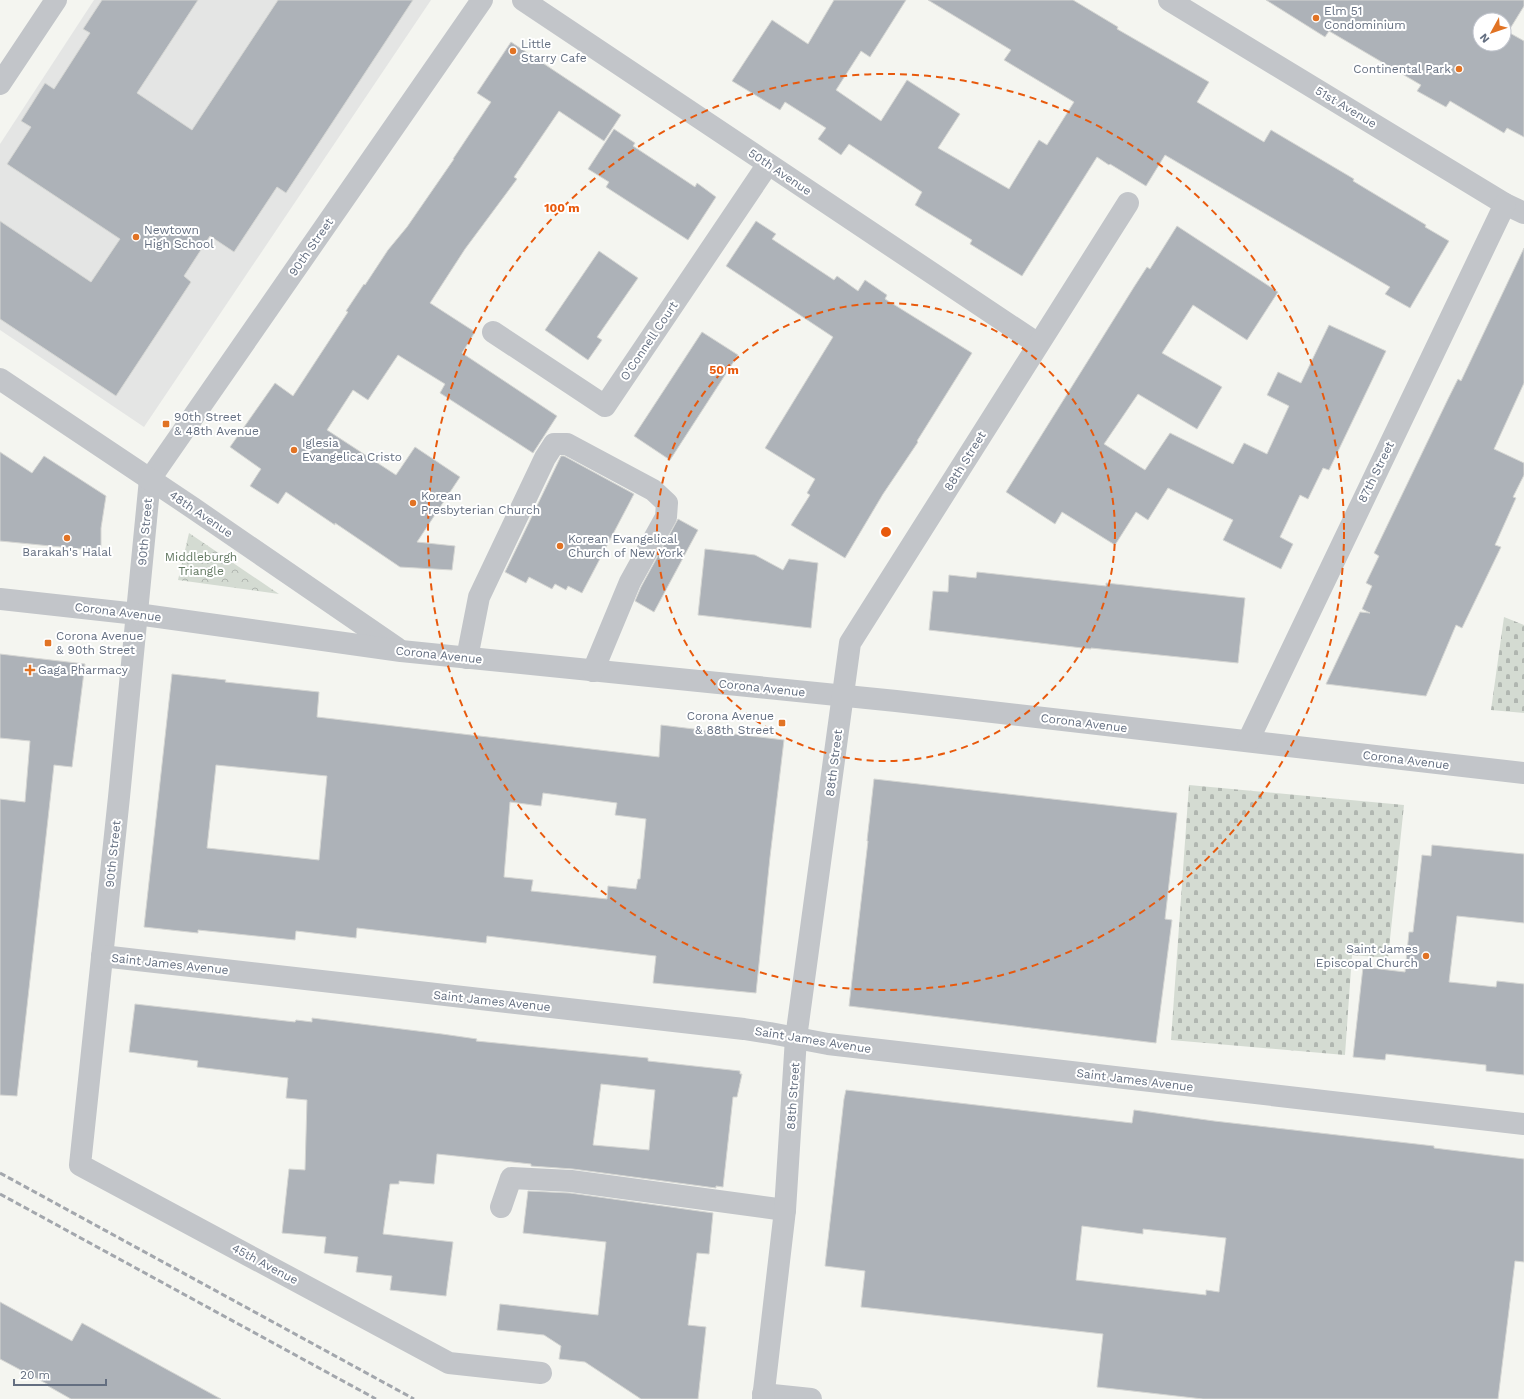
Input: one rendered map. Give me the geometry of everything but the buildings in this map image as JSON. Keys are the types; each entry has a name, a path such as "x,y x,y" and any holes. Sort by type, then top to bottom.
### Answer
{"street":[{"path":"0,84 56,0"},
{"name":"90th Street","path":"80,1165 138,614 150,479 482,0"},
{"name":"50th Avenue","path":"523,0 1038,344"},
{"name":"51st Avenue","path":"1169,0 1515,208"},
{"name":"O'Connell Court","path":"493,332 605,406 768,164"},
{"name":"88th Street","path":"763,1396 785,1210 796,1038 835,762 850,642 1128,203"},
{"name":"87th Street","path":"1248,742 1515,208"},
{"name":"48th Avenue","path":"0,379 150,479 401,651"},
{"path":"467,658 478,597 545,458 554,444 567,444 653,490 666,502 666,517 630,582 593,671"},
{"name":"Corona Avenue","path":"0,599 138,614 401,651 842,697 896,701 1524,773"},
{"name":"Saint James Avenue","path":"102,956 744,1029 828,1044 1524,1124"},
{"name":"45th Avenue","path":"80,1165 449,1363 541,1373"},
{"path":"502,1207 511,1178 571,1181 785,1210"},
{"path":"763,1396 811,1399"}],"shaded area":[{"name":"Newtown High School","path":"94,0 431,0 144,427 0,330 0,144"}],"green space":[{"name":"Middleburgh Triangle","path":"189,533 279,594 178,580"},
{"path":"1504,617 1524,625 1524,713 1491,710"},
{"path":"1189,785 1404,805 1388,958 1352,955 1345,1055 1171,1040"}],"railway":[{"path":"0,1173 414,1399"},
{"path":"0,1194 376,1399"}],"place":[{"name":"Elm 51 Condominium","path":"1316,18"},
{"name":"Little Starry Cafe","path":"513,51"},
{"name":"Continental Park","path":"1459,69"},
{"name":"Newtown High School","path":"136,237"},
{"name":"90th Street & 48th Avenue","path":"166,424"},
{"name":"Iglesia Evangelica Cristo","path":"294,450"},
{"name":"Korean Presbyterian Church","path":"413,503"},
{"name":"Barakah's Halal","path":"67,538"},
{"name":"Korean Evangelical Church of New York","path":"560,546"},
{"name":"Corona Avenue & 90th Street","path":"48,643"},
{"name":"Gaga Pharmacy","path":"30,670"},
{"name":"Corona Avenue & 88th Street","path":"782,723"},
{"name":"Saint James Episcopal Church","path":"1426,956"}]}
